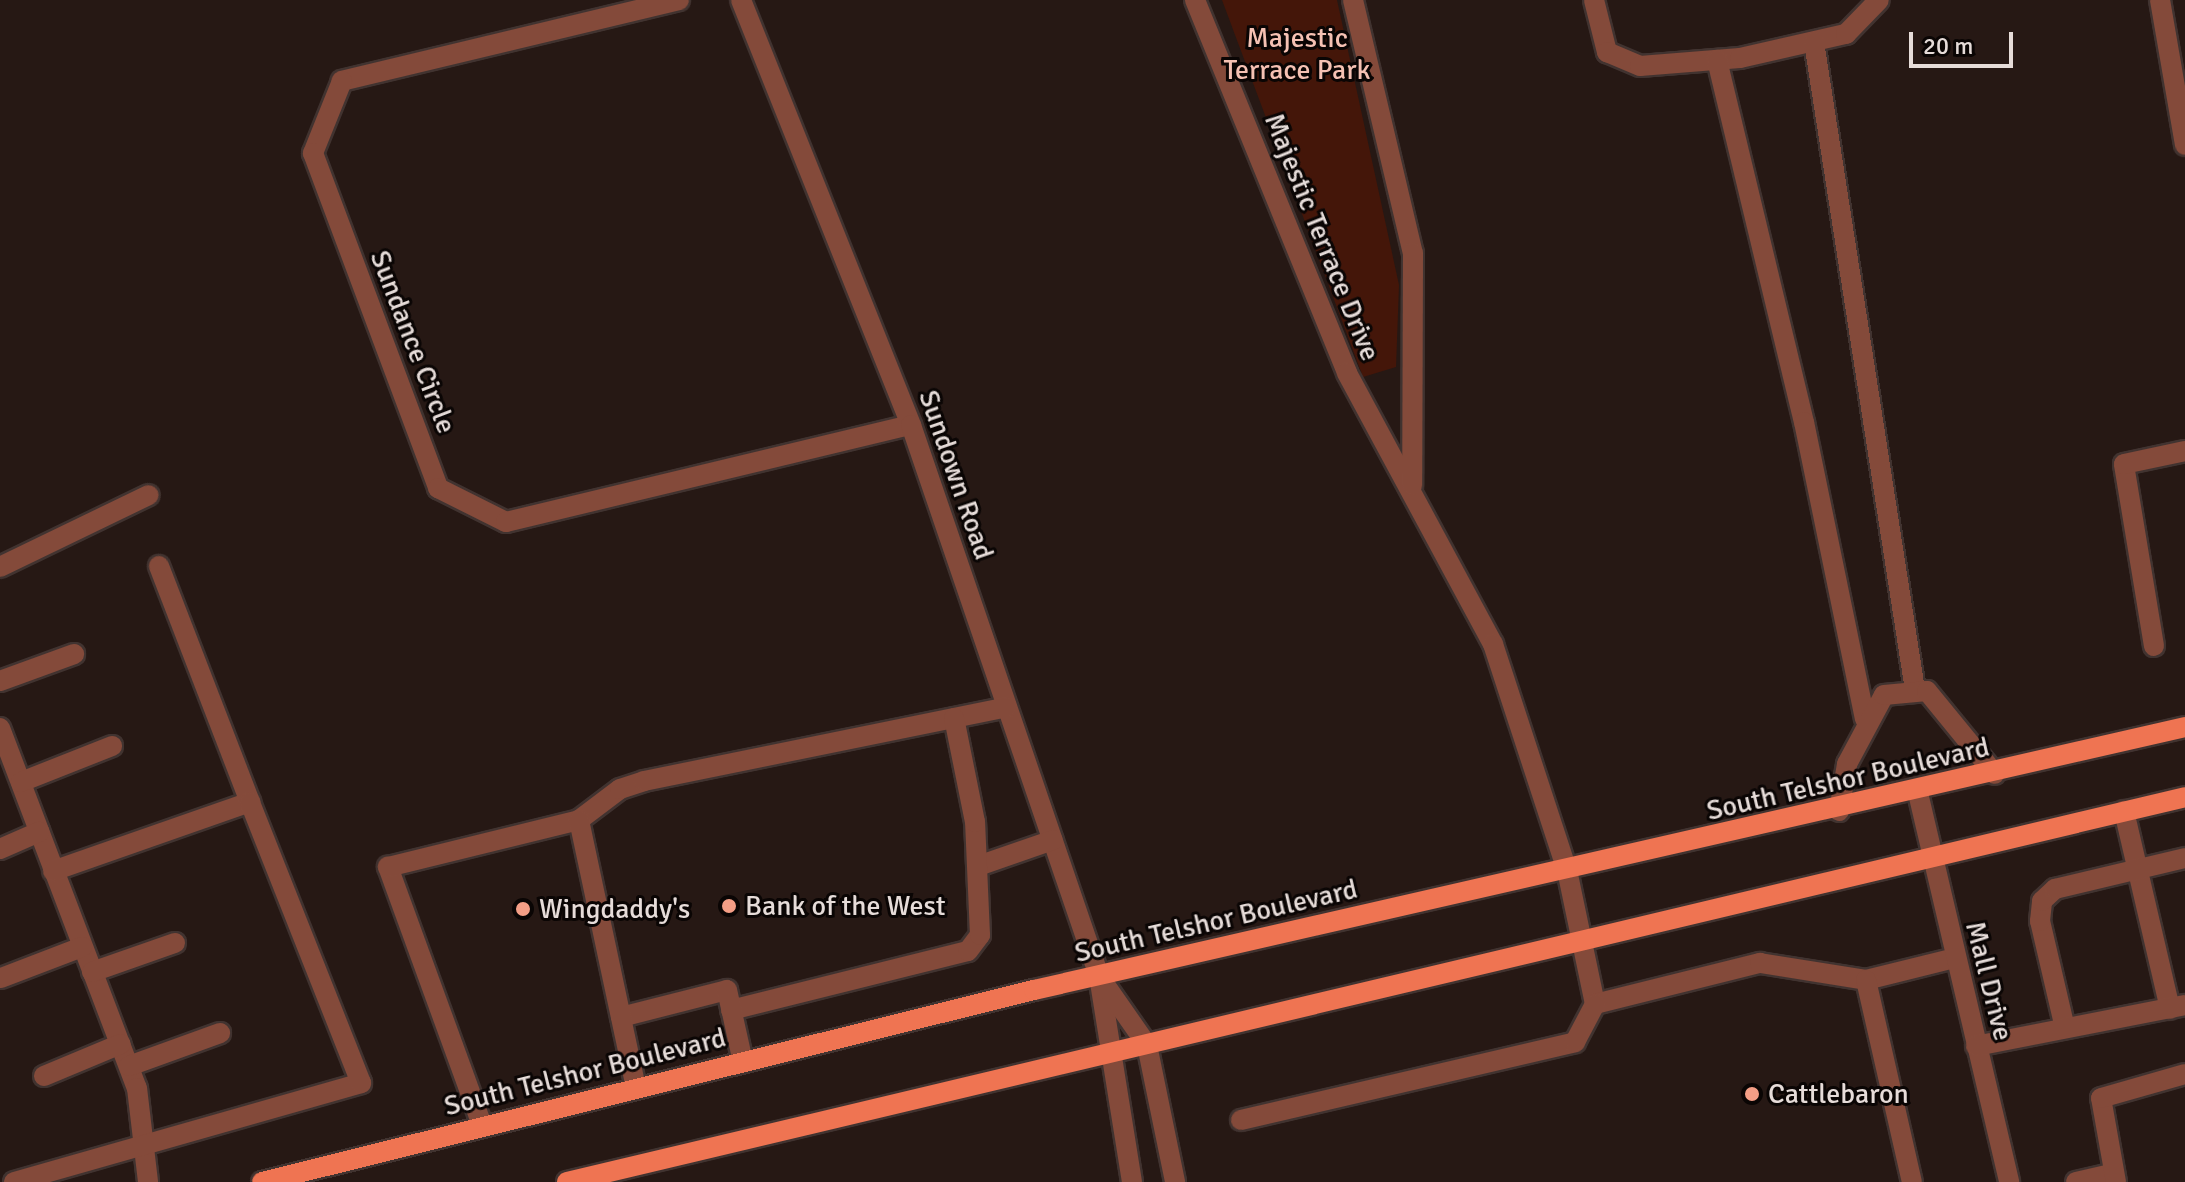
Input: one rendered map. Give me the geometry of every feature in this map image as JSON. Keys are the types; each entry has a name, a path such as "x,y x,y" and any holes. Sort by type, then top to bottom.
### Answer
{"main road":[{"name":"South Telshor Boulevard","path":"262,1182 482,1125 1099,976 1918,793 2185,727"},
{"path":"567,1182 1107,1055 1582,938 2185,797"}],"street":[{"name":"Sundance Circle","path":"679,0 342,81 313,153 438,488 506,522 911,425"},
{"name":"Sundown Road","path":"741,0 911,425 1099,976 1107,1055 1132,1182"},
{"name":"Majestic Terrace Drive","path":"1195,0 1347,373 1412,488 1493,644 1567,870 1595,1004"},
{"name":"Majestic Terrace Drive","path":"1353,0 1413,253 1412,488"},
{"path":"1594,0 1607,52 1640,66 1717,60 1846,34 1879,0"},
{"path":"2160,0 2185,145"},
{"path":"1814,42 1915,690"},
{"path":"1717,60 1804,422 1865,719"},
{"path":"2154,646 2124,464 2185,451"},
{"path":"0,567 149,495"},
{"path":"14,1182 144,1149 361,1083 159,566"},
{"path":"0,681 74,654"},
{"path":"1839,811 1865,719 1884,695 1927,691 1963,726 1995,774"},
{"path":"482,1125 388,867 579,820 620,789 644,781 1007,707"},
{"path":"731,1010 968,951 980,935 978,866 954,718"},
{"path":"1,734 129,1066 148,1182"},
{"path":"21,782 112,746"},
{"name":"Mall Drive","path":"1918,793 1930,856 2009,1182"},
{"path":"53,871 250,802"},
{"path":"1976,1046 2064,1024 2091,1028 2177,1007 2124,811"},
{"path":"579,820 636,1088"},
{"path":"0,849 39,832"},
{"path":"978,866 1053,840"},
{"path":"2064,1024 2040,921 2042,901 2055,889 2185,858"},
{"path":"92,972 175,943"},
{"path":"1,978 82,947"},
{"path":"1241,1120 1575,1042 1595,1004 1760,963 1866,980 1955,958"},
{"name":"Sundown Road","path":"1099,976 1147,1045 1175,1182"},
{"path":"1866,980 1912,1182"},
{"path":"621,1017 727,990 743,1062"},
{"path":"129,1066 220,1033"},
{"path":"44,1076 121,1044"},
{"path":"2076,1182 2115,1177 2101,1098 2185,1074"}],"green space":[{"name":"Majestic Terrace Park","path":"1222,0 1337,0 1399,285 1396,367 1363,377"}],"place":[{"name":"Bank of the West","path":"729,906"},
{"name":"Wingdaddy's","path":"523,909"},
{"name":"Cattlebaron","path":"1752,1094"}]}
